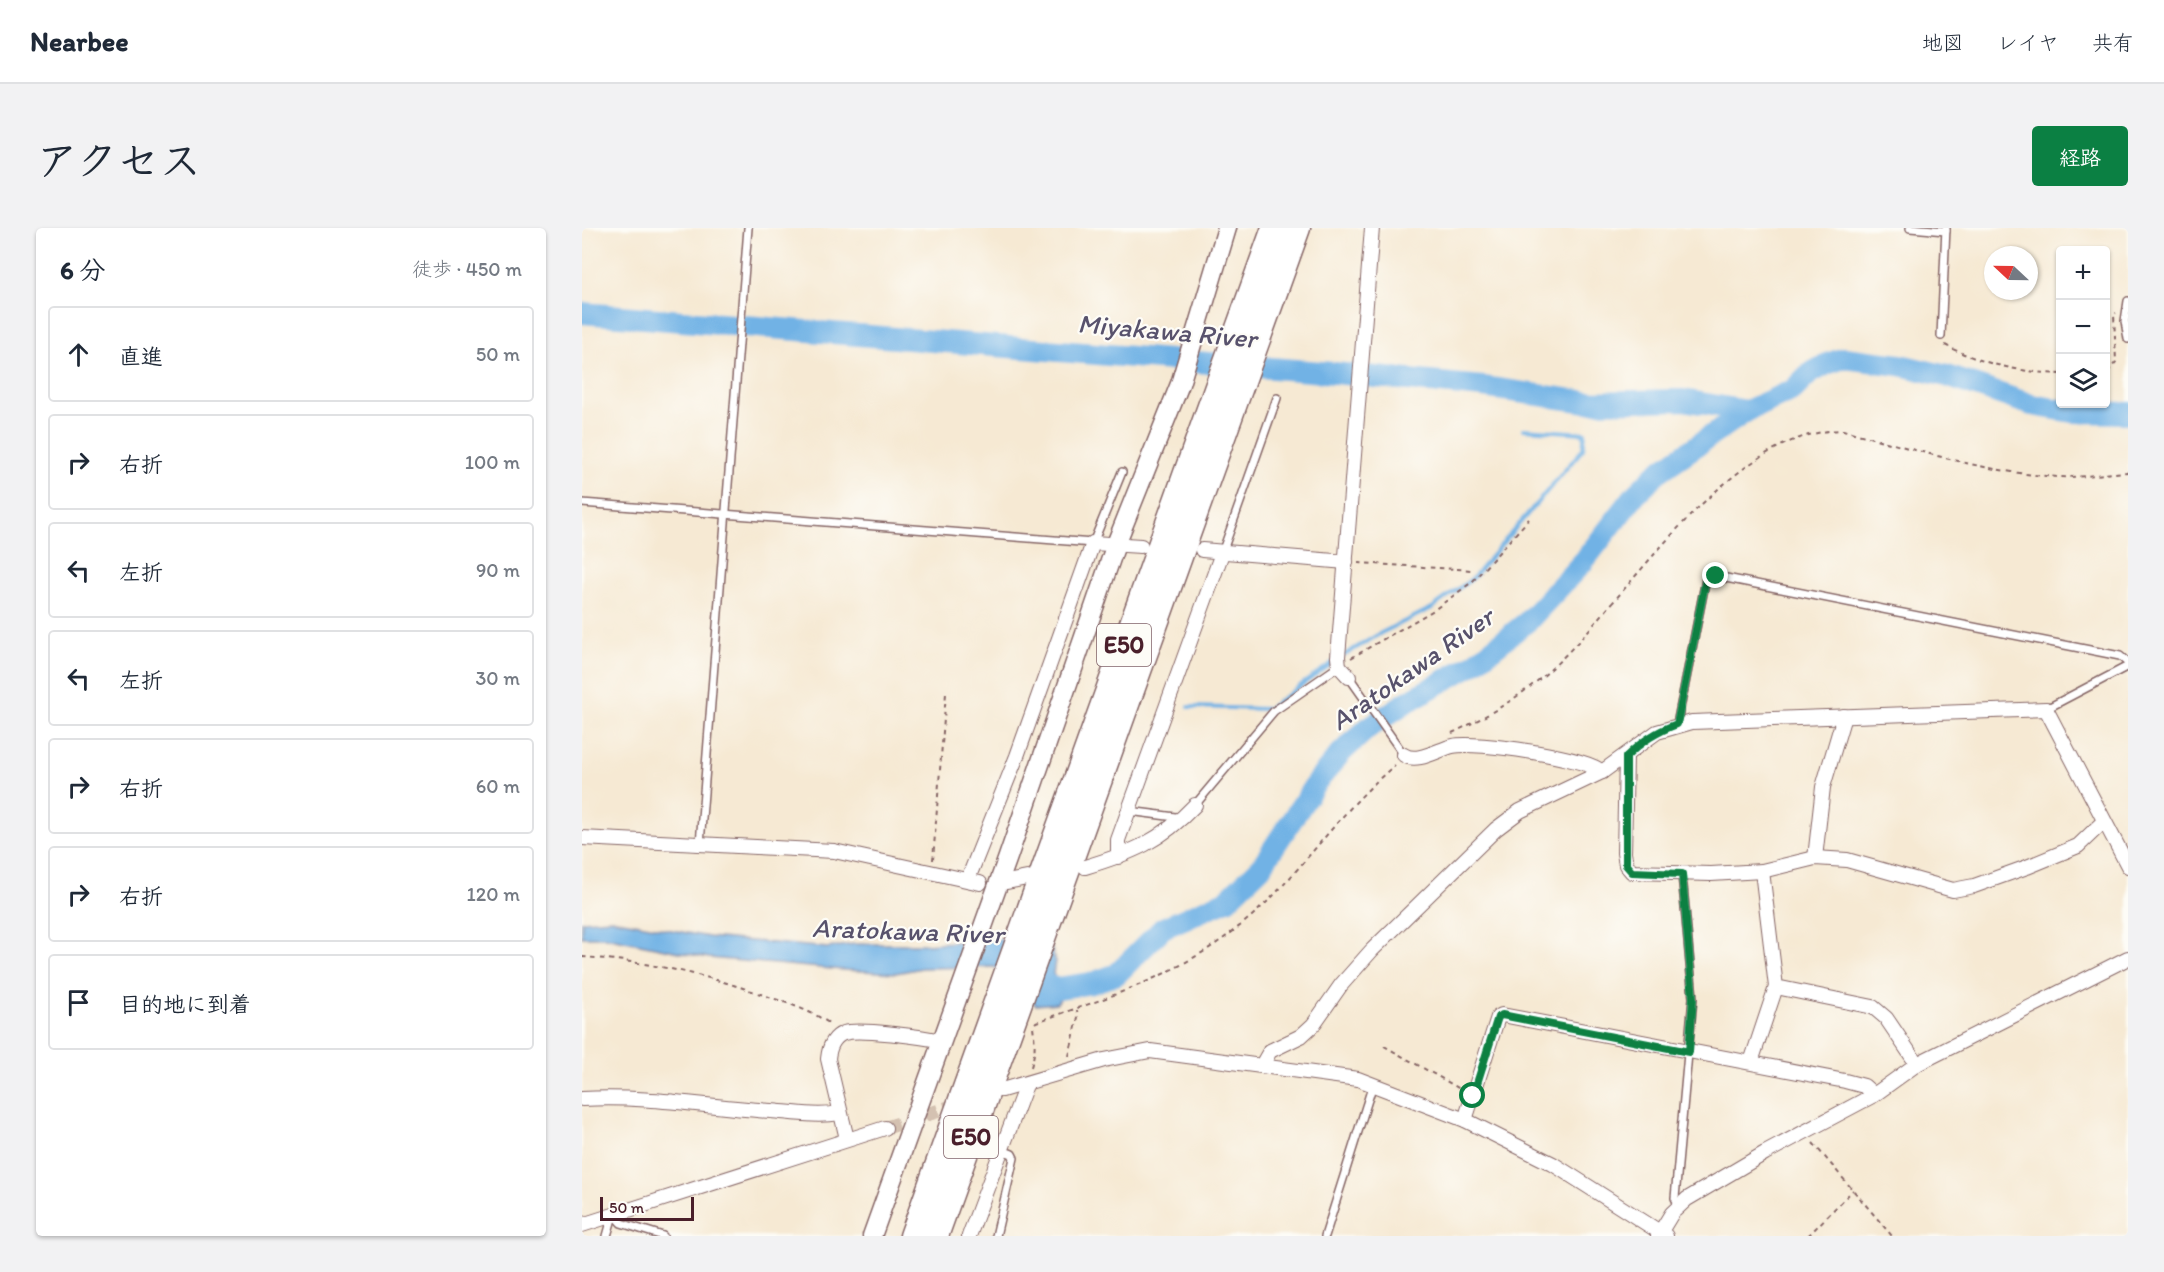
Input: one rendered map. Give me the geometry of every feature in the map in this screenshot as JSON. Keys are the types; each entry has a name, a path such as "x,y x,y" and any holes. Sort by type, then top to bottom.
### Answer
{"highway":[{"name":"E50","path":"1248,334 1274,228"},
{"name":"E50","path":"912,1236 981,1043 1030,887 1248,334 1298,228"},
{"name":"E50","path":"936,1236 1060,890 1225,396"}],"street":[{"path":"872,1236 1116,544 1180,384 1194,344 1227,228"},
{"path":"1349,677 1339,666 1372,228"},
{"path":"582,838 834,851 974,881 1093,543 1141,546"},
{"path":"1202,550 1346,562"},
{"path":"1118,857 1119,840 1222,552"},
{"path":"1262,1065 1270,1051 1301,1036 1313,1025 1341,985 1372,950 1496,829 1520,811 1602,772 1626,757 1640,743 1657,732 1677,724 2046,709 2128,866"},
{"path":"1815,858 1823,787 1844,716"},
{"path":"1406,757 1451,746 1485,745 1571,760 1598,768 1602,772"},
{"path":"1626,757 1626,865 1632,872 1682,874 1762,870 1815,858 1847,860 1953,890 1974,886 2078,846 2103,822"},
{"path":"1085,867 1118,857 1165,834 1195,805"},
{"path":"1751,1062 1776,987 1762,870"},
{"path":"1006,882 1030,887"},
{"path":"1002,1090 1026,1085 1104,1060 1150,1052 1327,1074 1373,1084 1465,1120 1553,1164 1662,1234 1679,1205 1765,1153 1874,1095 1917,1064 2128,958"},
{"path":"1776,987 1873,1007 1886,1018 1917,1064"},
{"path":"1465,1120 1498,1017 1502,1015 1751,1062 1864,1086 1874,1095"},
{"path":"847,1139 828,1059 830,1046 837,1037 853,1032 944,1035"},
{"path":"969,1236 1026,1085"},
{"path":"582,1099 656,1099 748,1110 819,1115 840,1113"},
{"path":"582,1224 885,1128"}],"lane":[{"path":"700,844 748,228"},
{"path":"1910,228 1946,229 1941,336"},
{"path":"2128,305 2125,321 2128,339"},
{"path":"1222,552 1277,398"},
{"path":"582,504 1093,543 1122,472"},
{"path":"1677,724 1706,579 1716,576 2120,656 2128,664 2046,709"},
{"path":"1195,805 1274,711 1339,666"},
{"path":"1349,677 1406,757"},
{"path":"1129,811 1183,818"},
{"path":"1679,1205 1675,1198 1693,998 1682,874"},
{"path":"1325,1236 1373,1084"},
{"path":"996,1236 1014,1158 1012,1154 1002,1150"},
{"path":"607,1236 613,1215 621,1223 663,1236"}],"path":[{"path":"2110,369 2116,362 2114,314 2128,305"},
{"path":"1941,336 1946,345 1984,362 2026,372 2056,374"},
{"path":"1443,737 1504,706 1550,671 1574,647 1690,514 1723,484 1800,435 1823,430 1843,430 1985,468 2017,473 2062,477 2128,472"},
{"path":"1339,666 1434,610 1472,582 1528,519"},
{"path":"1346,562 1472,570"},
{"path":"931,870 946,693"},
{"path":"1026,1085 1037,1039 1033,1026 1036,1022 1149,983 1214,944 1273,896 1339,819 1384,774 1406,757"},
{"path":"582,957 655,966 745,988 821,1017 832,1025 837,1037"},
{"path":"1071,1071 1069,1054 1078,1018 1076,1008"},
{"path":"1384,1046 1473,1096"},
{"path":"1806,1132 1814,1145 1892,1236"},
{"path":"1808,1236 1854,1190"}],"water":[{"path":"612,919 709,937 828,948 854,944 926,944 1010,938 1050,943 1055,961 1053,974 1057,980 1066,984 1066,989 1057,1003 1036,1005 995,967 922,968 896,973 843,970 709,958 605,937 582,937 582,921"}],"waterway":[{"name":"Miyakawa River","path":"582,313 1334,373 1483,387 1587,402 1683,400 1747,411"},
{"name":"Aratokawa River","path":"1040,978 1049,986 1058,988 1092,983 1117,974 1163,928 1227,900 1261,867 1316,783 1341,753 1368,728 1405,703 1475,663 1528,621 1583,562 1635,495 1657,473 1747,411 1793,390 1809,374 1827,364 1844,358 1900,365 1947,376 2032,405 2072,412 2128,413"},
{"name":"Miyakawa River","path":"1586,409 1587,402"},
{"path":"1341,657 1381,633 1432,608 1473,578 1583,449 1585,433 1523,429"},
{"path":"1189,707 1268,709 1335,661"}],"tunnel":[{"path":"885,1128 963,1103"}],"route":[{"path":"1473,1096 1498,1017 1502,1015 1689,1052 1693,998 1682,874 1632,872 1626,865 1624,853 1626,757 1640,743 1657,732 1677,724 1706,579 1716,576"}]}
